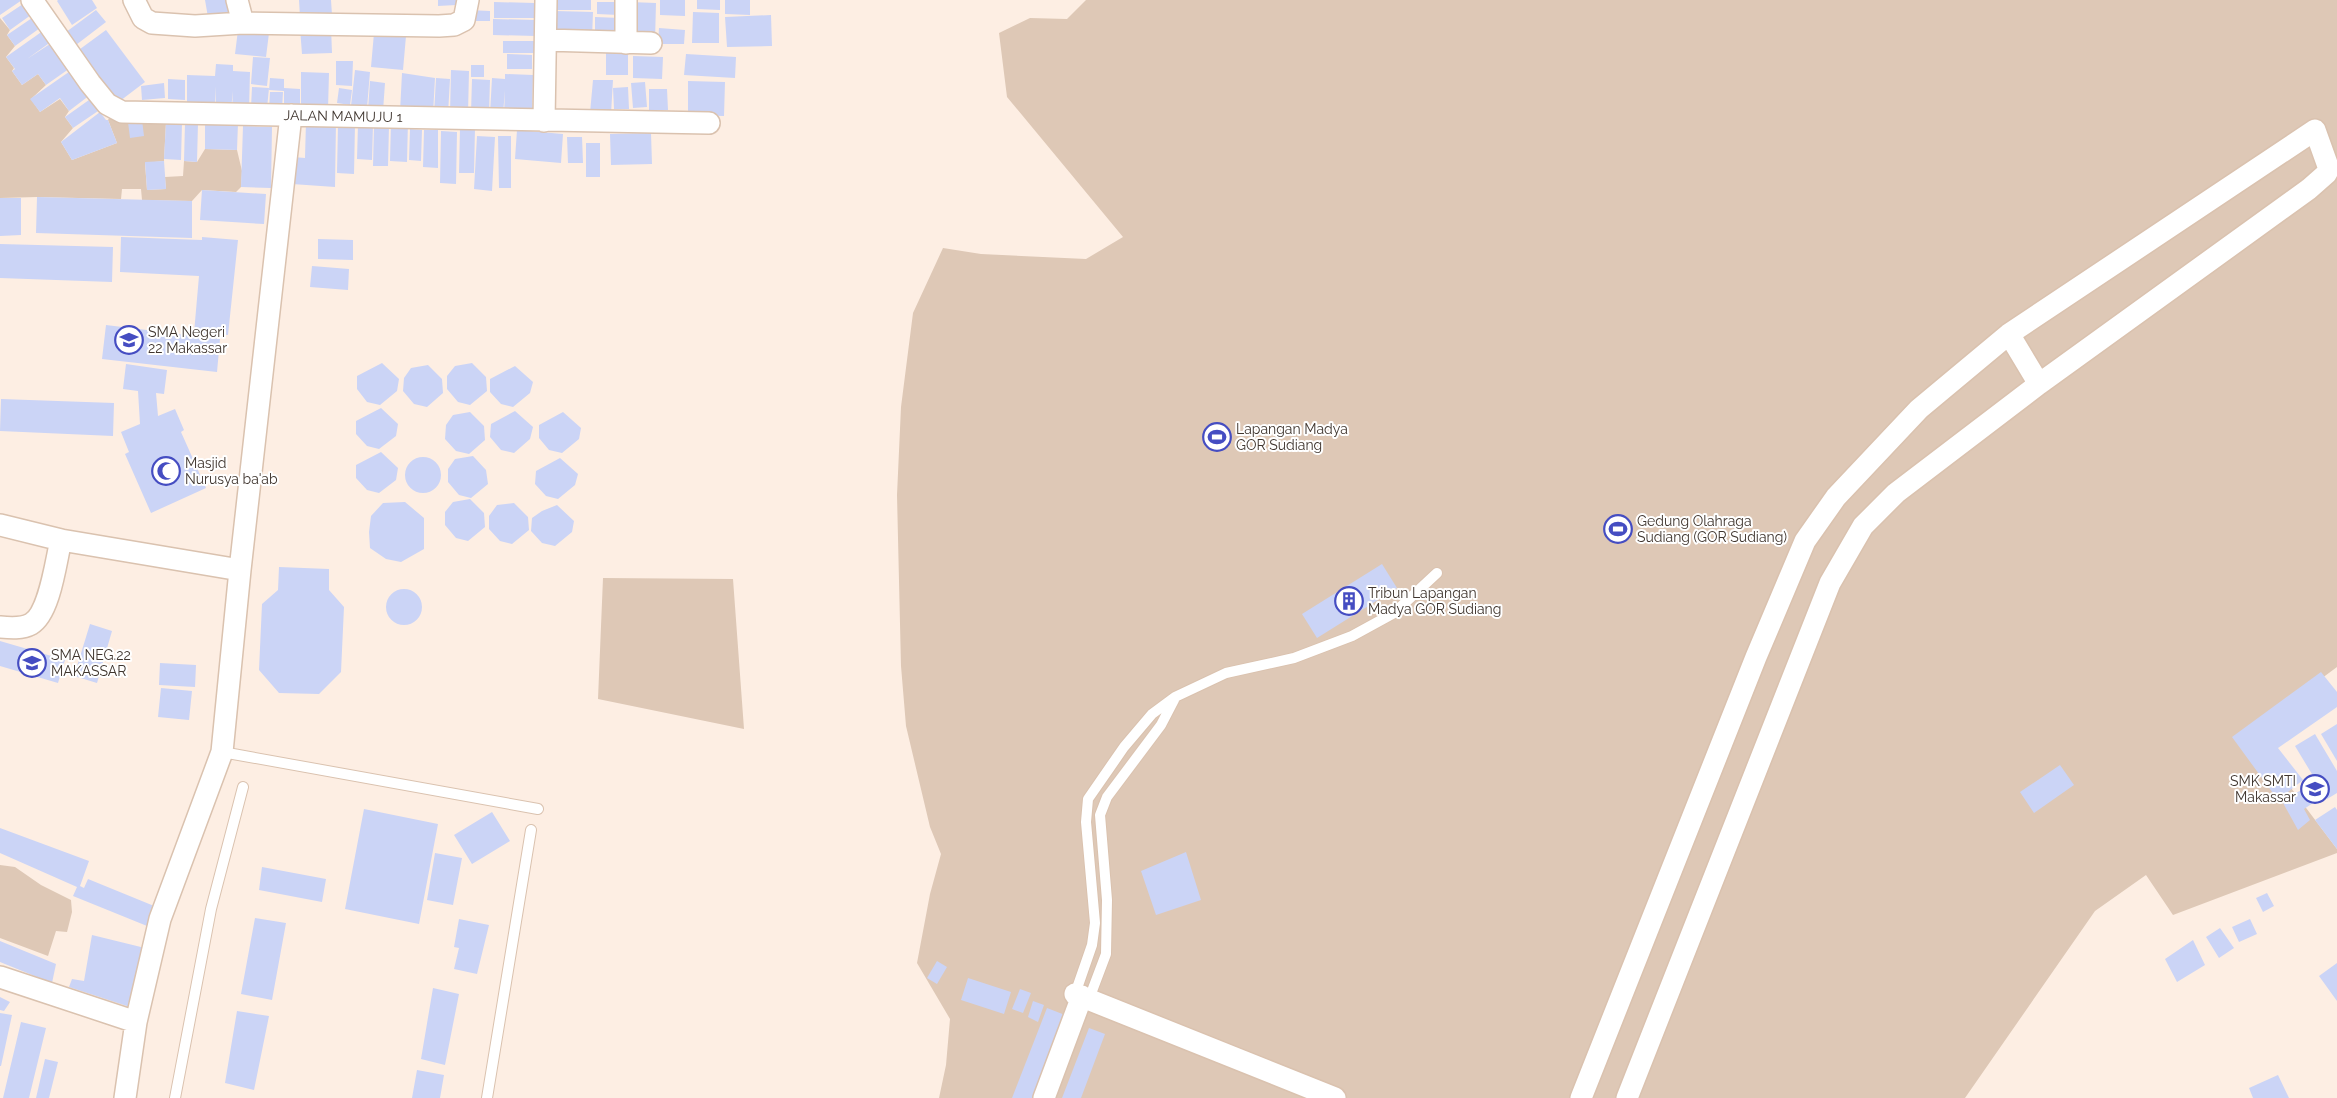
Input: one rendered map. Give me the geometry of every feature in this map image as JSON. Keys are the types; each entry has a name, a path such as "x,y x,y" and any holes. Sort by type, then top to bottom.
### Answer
{"street":[{"name":"JALAN MAMUJU 1","path":"32,0 90,83 114,109 122,112 709,123"},
{"path":"134,0 143,18 152,23 195,26 243,23 454,25 464,20 468,0"},
{"path":"237,0 243,23"},
{"path":"544,121 546,0"},
{"path":"626,0 626,43"},
{"path":"546,40 651,43"},
{"path":"126,1098 136,1022 160,919 222,752 240,570 291,115"},
{"path":"1581,1098 1756,657 1806,541 1836,497 1919,409 2009,334 2315,130 2329,165 2326,174 2309,189 2039,384 1896,493 1864,526 1830,583 1627,1098"},
{"path":"2009,334 2039,384"},
{"path":"0,525 61,540 240,570"},
{"path":"0,627 13,629 32,623 42,611 61,540"},
{"path":"0,977 136,1022"},
{"path":"1044,1098 1082,996 1312,1094 1335,1098"}],"lane":[{"path":"1082,996 1095,923 1086,822 1088,799 1124,748 1152,714 1175,697 1226,673 1294,658 1352,636 1394,613 1437,572"},
{"path":"1082,996 1106,954 1107,900 1100,815 1108,797 1161,725 1175,697"},
{"path":"222,752 538,809"},
{"path":"175,1098 211,909 243,787"},
{"path":"487,1098 531,830"}],"shaded area":[{"name":"Gedung Olahraga Sudiang (GOR Sudiang)","path":"1086,0 2337,0 2337,667 2249,732 2337,849 2337,853 2173,915 2146,875 2095,911 1965,1098 939,1098 946,1065 950,1019 917,963 930,894 941,854 930,827 906,726 901,666 897,495 901,407 913,313 943,248 981,254 1086,259 1123,237 1007,97 999,33 1030,18 1067,19"},
{"path":"0,18 10,30 7,35 15,46 6,57 14,68 12,71 22,85 38,74 46,85 31,99 40,112 60,99 69,111 65,117 73,128 61,142 72,160 117,143 108,120 114,109 166,122 164,161 145,163 147,190 166,189 165,177 183,176 184,161 197,162 205,149 237,150 242,171 241,187 236,192 202,190 192,201 142,200 141,189 122,189 121,199 0,198"},
{"path":"603,578 733,579 744,729 598,699"},
{"path":"0,865 15,867 41,885 71,900 72,912 67,932 56,931 48,956 0,938"}],"building":[{"path":"0,0 22,0 0,15"},
{"path":"58,0 92,0 97,8 72,25"},
{"path":"205,0 233,0 236,19 209,23"},
{"path":"299,0 331,0 332,15 300,17"},
{"path":"438,0 456,0 456,5 438,6"},
{"path":"557,0 591,0 591,10 557,10"},
{"path":"660,0 685,0 685,16 660,15"},
{"path":"697,0 720,0 720,10 697,9"},
{"path":"725,0 750,0 750,15 725,14"},
{"path":"494,2 534,3 534,18 494,18"},
{"path":"597,2 619,2 619,15 597,14"},
{"path":"630,2 656,3 655,41 629,41"},
{"path":"23,4 31,15 10,30 2,18"},
{"path":"96,10 106,22 72,48 62,35"},
{"path":"468,10 490,11 490,21 468,21"},
{"path":"555,11 593,12 592,39 555,39"},
{"path":"693,12 719,13 719,43 692,43"},
{"path":"771,15 772,46 727,47 725,17"},
{"path":"595,17 620,18 620,39 595,39"},
{"path":"32,18 40,28 15,46 7,35"},
{"path":"493,19 536,20 536,36 493,35"},
{"path":"331,27 332,53 302,54 300,28"},
{"path":"47,28 55,39 27,59 56,40 73,66 46,85 38,74 22,85 12,71 15,69 6,57"},
{"path":"659,28 685,30 684,44 658,44"},
{"path":"106,30 145,82 116,104 76,52"},
{"path":"238,30 269,33 266,57 235,54"},
{"path":"374,33 406,36 403,70 371,67"},
{"path":"503,41 538,41 538,53 503,53"},
{"path":"606,52 628,52 628,75 606,75"},
{"path":"507,54 532,55 532,69 507,69"},
{"path":"686,54 736,57 735,78 684,75"},
{"path":"633,56 663,57 662,79 633,78"},
{"path":"253,57 270,58 267,86 251,84"},
{"path":"336,61 353,61 352,86 336,85"},
{"path":"216,64 233,65 233,71 250,72 249,111 232,110 233,91 231,109 216,108 216,86 215,108 187,107 187,75 215,76"},
{"path":"471,65 484,65 484,77 471,77"},
{"path":"76,67 90,95 69,111 60,98 40,112 30,99"},
{"path":"355,70 370,72 367,108 351,106"},
{"path":"451,70 469,71 468,114 450,114"},
{"path":"301,72 329,73 328,109 301,109"},
{"path":"402,73 435,78 433,114 400,112"},
{"path":"505,74 533,75 532,115 504,115 505,90 503,114 490,114 492,78 505,79"},
{"path":"270,78 284,79 284,88 300,89 300,110 284,109 284,91 269,90"},
{"path":"436,78 450,79 448,114 434,114"},
{"path":"168,79 185,80 185,100 168,99"},
{"path":"472,79 490,80 489,114 471,113"},
{"path":"593,80 613,80 611,114 590,113"},
{"path":"370,81 385,83 383,111 368,110"},
{"path":"688,81 725,82 724,116 688,115"},
{"path":"645,82 647,107 633,108 631,83"},
{"path":"164,83 165,98 142,100 141,86"},
{"path":"252,87 269,88 267,108 251,107"},
{"path":"628,87 629,109 614,109 613,88"},
{"path":"339,88 352,90 350,105 337,103"},
{"path":"649,89 667,89 668,110 649,110"},
{"path":"270,92 283,92 282,110 269,109"},
{"path":"96,95 104,107 73,128 65,117"},
{"path":"100,112 108,120 117,143 72,160 61,142"},
{"path":"142,120 144,136 130,138 128,122"},
{"path":"306,121 336,122 335,187 292,184 293,157 305,158"},
{"path":"391,121 408,121 407,162 390,161"},
{"path":"166,122 182,123 181,160 164,159"},
{"path":"205,122 238,123 237,150 205,149"},
{"path":"185,123 198,123 197,162 184,161"},
{"path":"338,124 355,124 354,174 337,173"},
{"path":"358,124 373,125 372,160 357,159"},
{"path":"374,125 389,126 388,166 373,166"},
{"path":"243,126 272,127 271,188 241,187"},
{"path":"460,128 475,128 474,173 459,173"},
{"path":"410,129 422,130 421,161 409,160"},
{"path":"424,130 438,130 438,168 423,167"},
{"path":"517,130 563,134 561,163 515,159"},
{"path":"441,131 457,132 456,184 440,183"},
{"path":"651,133 652,164 611,165 610,134"},
{"path":"477,136 495,137 492,191 474,189"},
{"path":"498,136 511,136 511,188 499,188"},
{"path":"567,137 582,137 583,163 568,163"},
{"path":"586,143 600,143 600,177 586,177"},
{"path":"164,161 166,189 147,190 145,162"},
{"path":"202,190 266,194 264,224 200,220"},
{"path":"37,197 192,201 192,238 36,233"},
{"path":"0,198 21,198 21,235 0,236"},
{"path":"121,237 202,240 202,237 238,240 228,335 194,333 199,276 120,272"},
{"path":"318,239 353,240 353,260 318,259"},
{"path":"0,244 113,247 112,282 0,278"},
{"path":"312,266 349,269 348,290 310,287"},
{"path":"106,325 220,339 217,372 102,359"},
{"path":"382,363 399,379 397,391 380,405 367,402 357,389 357,376"},
{"path":"472,363 486,377 487,391 470,405 458,402 447,389 447,376 455,366"},
{"path":"126,364 167,370 164,394 156,393 158,416 175,409 184,430 181,432 206,488 151,513 125,454 129,452 121,432 140,424 138,391 123,389"},
{"path":"428,365 442,379 443,393 427,407 414,404 403,391 404,378 411,368"},
{"path":"515,366 533,382 530,393 513,407 501,404 490,392 490,379"},
{"path":"1,399 114,403 113,436 0,431"},
{"path":"381,408 398,424 396,436 379,449 367,446 356,434 356,421"},
{"path":"515,411 533,427 530,439 514,453 501,450 490,437 491,424"},
{"path":"470,412 484,426 485,440 469,454 456,451 445,439 446,425 453,415"},
{"path":"563,412 581,428 579,439 562,453 549,450 539,438 539,425"},
{"path":"381,452 398,468 396,480 379,493 367,490 356,478 356,465"},
{"path":"473,456 486,470 488,484 471,498 459,495 448,482 448,469 455,459"},
{"path":"423,457 430,458 436,462 440,468 440,482 436,488 430,492 423,493 416,492 410,488 406,482 405,475 406,468 410,462 416,458"},
{"path":"560,458 578,474 575,485 558,499 546,496 535,484 536,471"},
{"path":"470,499 484,513 485,527 468,541 456,538 445,525 445,512 453,502"},
{"path":"405,502 424,518 424,549 401,562 386,559 370,548 369,532 371,516 383,503"},
{"path":"514,503 528,517 529,530 512,544 500,541 489,529 489,516 497,505"},
{"path":"557,505 574,521 572,532 555,546 542,543 531,531 532,518 542,511"},
{"name":"Tribun Lapangan Madya GOR Sudiang","path":"1382,564 1397,588 1317,638 1302,614"},
{"path":"279,567 329,569 329,590 344,607 341,672 319,694 279,693 259,670 262,604 278,590"},
{"path":"404,589 411,590 417,594 421,600 421,614 417,620 411,624 404,625 397,624 391,620 387,614 386,607 387,600 391,594 397,590"},
{"name":"SMA NEG.22 MAKASSAR","path":"90,624 112,631 97,683 74,676"},
{"name":"SMA NEG.22 MAKASSAR","path":"0,641 65,660 58,683 0,666"},
{"path":"160,663 196,665 195,687 159,685"},
{"path":"2321,672 2337,692 2337,707 2278,748 2303,780 2278,800 2232,737"},
{"path":"161,688 192,691 189,720 158,717"},
{"path":"2337,724 2337,761 2321,734"},
{"path":"2315,734 2337,771 2337,793 2327,799 2295,746"},
{"path":"2060,765 2074,785 2034,813 2020,792"},
{"path":"2310,785 2319,799 2304,809 2310,820 2298,830 2282,801"},
{"path":"2335,807 2337,810 2337,849 2315,820"},
{"path":"364,809 438,824 419,924 345,909"},
{"path":"492,812 510,841 472,864 454,835"},
{"path":"0,828 89,861 80,886 84,888 88,879 159,908 152,928 73,896 77,887 0,853"},
{"path":"1186,852 1201,900 1156,915 1141,871"},
{"path":"435,853 462,858 453,905 427,900"},
{"path":"262,867 326,879 322,902 259,890"},
{"path":"2267,893 2274,906 2263,912 2256,898"},
{"path":"255,918 286,923 272,1000 241,994"},
{"path":"459,919 489,925 477,974 454,969 459,948 454,947"},
{"path":"2250,919 2257,934 2239,942 2232,927"},
{"path":"2220,928 2234,948 2219,958 2206,937"},
{"path":"92,935 145,948 133,1008 69,987 72,979 84,981"},
{"path":"2193,940 2205,965 2177,982 2165,959"},
{"path":"0,941 56,964 52,983 0,962"},
{"path":"937,961 947,967 937,984 927,978"},
{"path":"2337,963 2337,1001 2319,976"},
{"path":"968,978 1011,992 1004,1014 961,1000"},
{"path":"433,988 459,994 445,1065 421,1059"},
{"path":"1020,989 1031,993 1023,1013 1012,1009"},
{"path":"0,997 10,1002 4,1011 0,1010"},
{"path":"1033,1001 1044,1005 1038,1022 1028,1017"},
{"path":"1047,1008 1065,1015 1032,1098 1012,1098"},
{"path":"237,1011 269,1016 254,1090 225,1083"},
{"path":"0,1013 12,1015 1,1066 0,1066"},
{"path":"21,1022 46,1028 29,1098 3,1098"},
{"path":"1089,1028 1105,1034 1081,1098 1062,1098"},
{"path":"45,1059 58,1062 49,1098 36,1098"},
{"path":"417,1070 444,1075 440,1098 412,1098"},
{"path":"2278,1075 2289,1098 2253,1098 2249,1088"}],"place":[{"name":"SMA Negeri 22 Makassar","path":"129,340"},
{"name":"Lapangan Madya GOR Sudiang","path":"1217,437"},
{"name":"Masjid Nurusya ba'ab","path":"166,471"},
{"name":"Gedung Olahraga Sudiang (GOR Sudiang)","path":"1618,529"},
{"name":"Tribun Lapangan Madya GOR Sudiang","path":"1349,601"},
{"name":"SMA NEG.22 MAKASSAR","path":"32,663"},
{"name":"SMK SMTI Makassar","path":"2315,789"}]}
